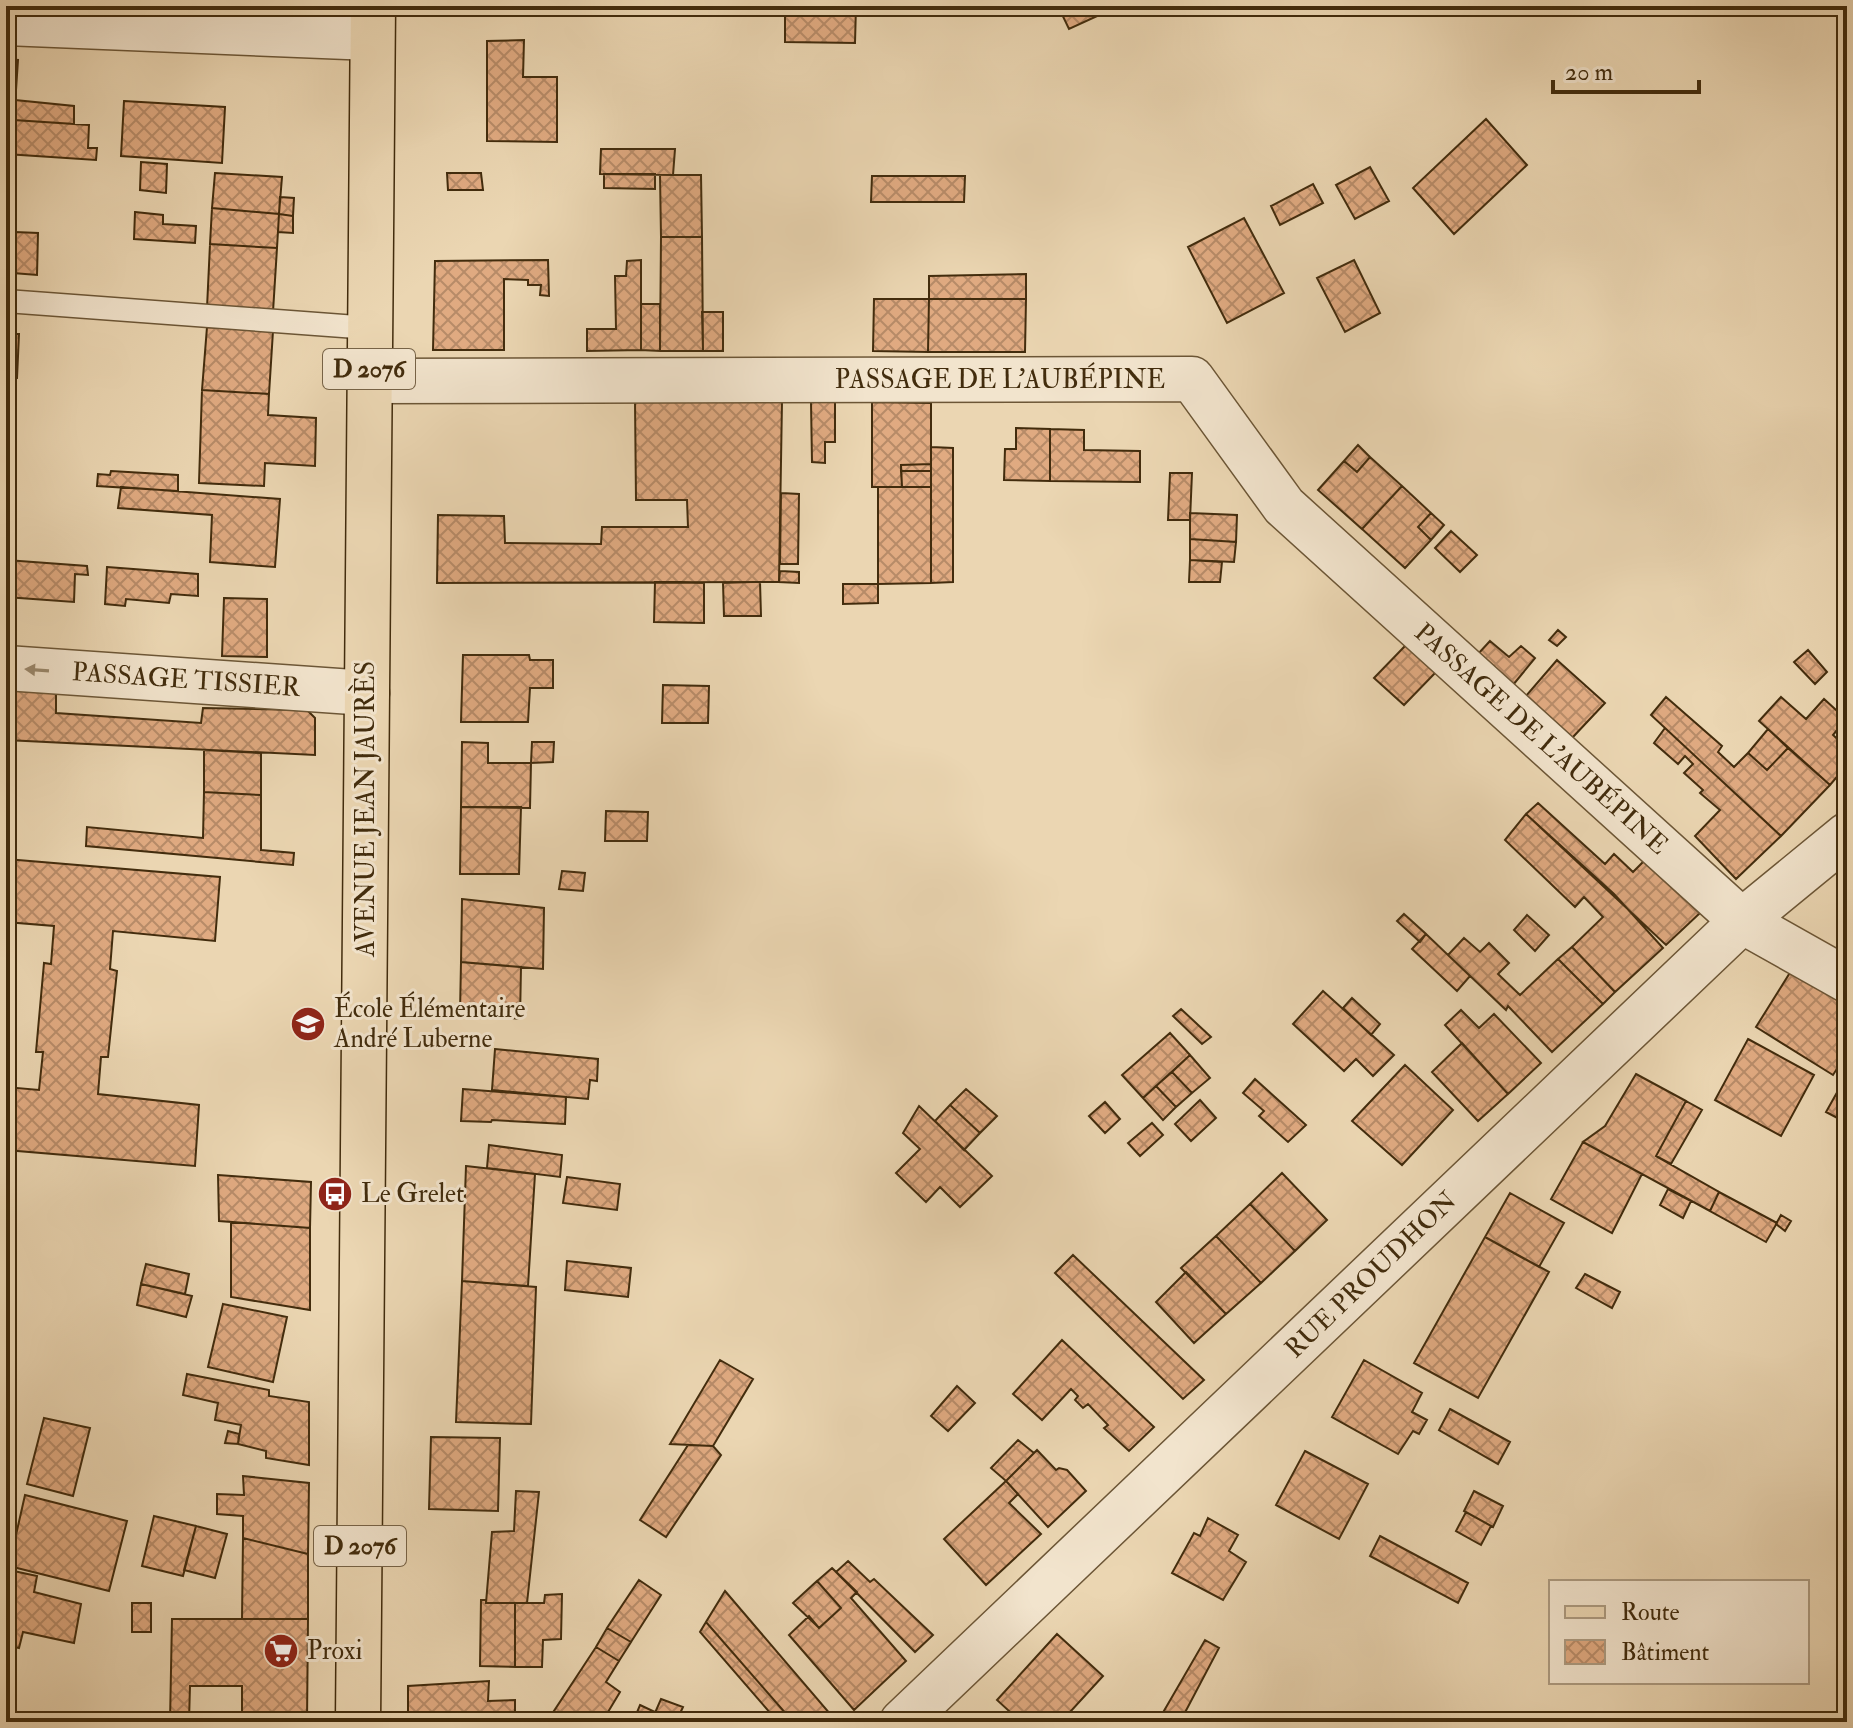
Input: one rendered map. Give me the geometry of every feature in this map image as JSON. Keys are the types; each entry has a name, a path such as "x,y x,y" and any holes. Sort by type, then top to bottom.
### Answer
{"main road":[{"name":"AVENUE JEAN JAURÈS","path":"358,1722 372,22"}],"street":[{"path":"6,23 372,22"},
{"name":"PASSAGE DE L'AUBÉPINE","path":"369,381 1192,379 1284,506 1742,921"},
{"name":"PASSAGE TISSIER","path":"6,668 367,693"},
{"name":"RUE PROUDHON","path":"902,1722 1742,921 1847,835"},
{"path":"1742,921 1847,980"}],"lane":[{"path":"6,301 370,328"}],"building":[{"path":"792,6 856,6 855,43 785,42 785,9 792,9"},
{"path":"1058,6 1119,6 1069,29"},
{"path":"524,40 523,77 557,77 557,142 487,141 487,41"},
{"path":"6,59 18,60 14,120 89,125 88,148 97,148 96,160 6,154"},
{"path":"15,100 74,106 74,124 14,120"},
{"path":"124,101 225,107 222,163 121,156"},
{"path":"1486,119 1527,165 1454,234 1413,188"},
{"path":"601,149 675,149 673,175 600,174"},
{"path":"141,162 167,164 166,193 140,190"},
{"path":"1370,167 1389,201 1355,219 1336,185"},
{"path":"215,173 282,177 279,214 212,208"},
{"path":"447,173 481,173 483,190 448,190"},
{"path":"604,174 655,174 655,189 604,188"},
{"path":"660,175 701,175 702,237 661,237"},
{"path":"872,176 965,176 964,202 871,202"},
{"path":"1313,184 1323,203 1280,225 1271,206"},
{"path":"280,197 294,198 293,216 279,214"},
{"path":"212,208 279,214 277,248 210,244"},
{"path":"135,212 163,215 163,224 196,226 195,243 134,239"},
{"path":"279,214 293,216 293,233 278,232"},
{"path":"1244,218 1284,293 1227,323 1188,247"},
{"path":"15,232 38,233 37,275 13,273"},
{"path":"661,237 702,237 703,351 660,351"},
{"path":"210,244 277,248 273,312 207,308"},
{"path":"548,260 549,296 540,295 541,285 528,285 528,280 504,279 504,350 433,350 435,261"},
{"path":"641,260 641,350 587,351 587,329 616,329 615,276 626,276 627,261"},
{"path":"1354,260 1380,313 1345,332 1317,278"},
{"path":"1026,274 1026,299 929,299 929,276"},
{"path":"874,299 929,299 928,352 873,351"},
{"path":"929,299 1026,299 1025,352 928,352"},
{"path":"641,304 660,304 660,351 641,350"},
{"path":"702,312 723,312 723,351 703,351"},
{"path":"207,327 273,331 269,394 202,390"},
{"path":"6,334 19,334 17,378 6,377"},
{"path":"202,390 269,394 268,415 316,418 315,466 265,463 264,486 199,483"},
{"path":"635,401 782,401 779,582 437,583 438,515 504,516 505,543 601,544 602,527 688,527 687,500 636,500"},
{"path":"811,402 835,402 835,442 825,442 825,463 812,462"},
{"path":"872,402 931,403 931,464 901,465 902,487 872,487"},
{"path":"1016,428 1050,429 1050,481 1004,480 1005,449 1016,449"},
{"path":"1050,429 1084,430 1084,450 1140,451 1140,482 1050,481"},
{"path":"1358,445 1370,457 1357,472 1344,461"},
{"path":"931,447 953,448 953,582 931,583"},
{"path":"1370,457 1402,486 1362,529 1318,490 1344,461 1357,472"},
{"path":"931,464 931,471 901,471 901,465"},
{"path":"111,471 178,475 178,491 97,486 98,474 110,475"},
{"path":"901,471 931,471 931,487 902,487"},
{"path":"1170,473 1192,473 1190,520 1168,520"},
{"path":"1402,486 1431,513 1418,527 1431,540 1405,568 1362,529"},
{"path":"121,487 280,499 275,567 210,562 212,515 118,508"},
{"path":"878,487 931,487 931,583 878,584"},
{"path":"781,493 799,494 798,564 780,564"},
{"path":"1190,513 1237,515 1236,542 1190,539"},
{"path":"1431,513 1444,525 1431,540 1418,527"},
{"path":"1451,531 1477,555 1460,572 1435,548"},
{"path":"1190,539 1236,542 1234,562 1190,560"},
{"path":"6,560 87,566 88,575 75,574 74,602 6,597"},
{"path":"1190,560 1222,562 1220,582 1189,582"},
{"path":"107,567 198,574 198,596 171,594 169,603 126,599 125,606 105,604"},
{"path":"780,571 799,572 799,583 779,582"},
{"path":"655,582 704,583 704,623 654,622"},
{"path":"760,582 761,616 724,616 723,583"},
{"path":"843,584 878,584 878,603 843,604"},
{"path":"224,598 267,599 267,657 222,656"},
{"path":"1558,630 1566,637 1557,646 1549,640"},
{"path":"1490,641 1509,657 1521,646 1535,658 1513,685 1478,654"},
{"path":"1406,645 1436,672 1404,705 1374,678"},
{"path":"1808,650 1827,672 1815,684 1794,662"},
{"path":"463,655 529,655 530,660 553,660 553,688 530,688 528,722 461,722"},
{"path":"1557,660 1605,703 1572,738 1525,697"},
{"path":"663,685 709,686 708,723 662,723"},
{"path":"6,690 56,693 56,713 201,723 203,708 307,710 315,718 315,755 6,740"},
{"path":"1666,697 1722,746 1718,752 1734,767 1748,753 1767,770 1788,748 1830,785 1781,836 1651,715"},
{"path":"1781,697 1806,719 1824,699 1846,719 1833,735 1847,748 1847,765 1830,785 1759,721"},
{"path":"1665,728 1781,836 1736,879 1695,836 1720,810 1700,793 1703,790 1684,773 1693,764 1685,756 1678,764 1654,743"},
{"path":"1768,729 1788,748 1767,770 1748,753"},
{"path":"462,742 488,743 488,763 531,763 530,808 461,807"},
{"path":"532,742 554,742 553,762 531,763"},
{"path":"204,750 261,753 261,795 204,792"},
{"path":"204,792 261,795 261,850 294,853 293,865 86,846 87,827 203,838"},
{"path":"1538,803 1605,864 1614,854 1633,872 1644,861 1700,913 1666,945 1526,814"},
{"path":"461,807 521,807 519,874 460,874"},
{"path":"606,811 648,812 647,841 605,841"},
{"path":"1526,814 1614,894 1663,948 1615,992 1572,947 1603,917 1584,897 1575,907 1505,840"},
{"path":"6,859 220,877 215,941 113,931 110,969 117,971 108,1057 101,1057 98,1094 199,1105 195,1166 6,1150 6,1087 39,1090 43,1052 36,1052 44,963 51,964 54,926 6,922"},
{"path":"562,871 585,873 583,891 559,889"},
{"path":"462,899 544,908 543,969 461,962"},
{"path":"1404,914 1426,934 1420,942 1397,921"},
{"path":"1527,915 1549,935 1535,951 1514,930"},
{"path":"1426,934 1470,976 1457,991 1412,949"},
{"path":"1464,938 1480,952 1489,943 1509,963 1498,974 1520,995 1558,959 1603,1004 1552,1052 1508,1006 1506,1010 1448,955"},
{"path":"1572,947 1615,992 1603,1004 1558,959"},
{"path":"461,962 521,967 520,1019 460,1013"},
{"path":"1796,963 1847,995 1847,1053 1833,1075 1756,1027"},
{"path":"1323,991 1394,1055 1373,1076 1356,1059 1344,1071 1293,1024"},
{"path":"1352,998 1380,1024 1371,1035 1343,1008"},
{"path":"1181,1009 1211,1037 1202,1044 1173,1016"},
{"path":"1461,1010 1479,1028 1494,1014 1541,1063 1508,1094 1445,1025"},
{"path":"1170,1033 1190,1055 1143,1098 1122,1075"},
{"path":"1748,1039 1814,1075 1781,1136 1715,1100"},
{"path":"1462,1043 1508,1094 1478,1121 1432,1072"},
{"path":"495,1049 598,1059 597,1081 590,1080 588,1099 492,1090"},
{"path":"1190,1055 1210,1078 1192,1093 1172,1072"},
{"path":"1405,1065 1453,1110 1402,1165 1352,1121"},
{"path":"1172,1072 1192,1093 1176,1107 1156,1086"},
{"path":"1636,1074 1686,1101 1656,1156 1719,1192 1710,1211 1583,1142 1605,1126"},
{"path":"1255,1079 1306,1125 1288,1142 1259,1116 1264,1111 1243,1093"},
{"path":"1156,1086 1176,1107 1163,1120 1143,1098"},
{"path":"463,1089 566,1097 565,1124 461,1121"},
{"path":"966,1089 997,1116 980,1133 950,1105"},
{"path":"1839,1089 1847,1094 1847,1123 1826,1112"},
{"path":"1200,1100 1216,1118 1191,1141 1175,1124"},
{"path":"1686,1101 1702,1110 1671,1164 1656,1156"},
{"path":"1105,1102 1120,1119 1105,1133 1089,1116"},
{"path":"950,1105 980,1133 964,1150 935,1121"},
{"path":"919,1106 992,1176 960,1207 940,1187 926,1202 896,1173 920,1149 903,1133"},
{"path":"1152,1123 1163,1135 1140,1156 1128,1143"},
{"path":"1583,1142 1642,1174 1612,1233 1551,1199"},
{"path":"489,1145 562,1155 560,1177 487,1168"},
{"path":"466,1166 535,1174 528,1286 462,1281"},
{"path":"1282,1173 1327,1220 1295,1251 1250,1204"},
{"path":"218,1175 311,1182 310,1228 219,1221"},
{"path":"567,1177 620,1184 617,1210 563,1203"},
{"path":"1668,1189 1691,1201 1683,1218 1660,1205"},
{"path":"1719,1192 1777,1223 1766,1242 1710,1211"},
{"path":"1510,1193 1564,1223 1539,1267 1485,1237"},
{"path":"1250,1204 1295,1251 1261,1283 1216,1236"},
{"path":"1781,1215 1791,1221 1785,1231 1776,1224"},
{"path":"231,1222 310,1228 310,1310 231,1297"},
{"path":"1216,1236 1261,1283 1226,1314 1181,1268"},
{"path":"1485,1237 1549,1272 1478,1398 1414,1363"},
{"path":"1073,1255 1204,1380 1183,1399 1055,1273"},
{"path":"567,1261 631,1268 628,1297 565,1290"},
{"path":"146,1264 189,1274 185,1294 141,1284"},
{"path":"1186,1272 1226,1314 1194,1343 1156,1302"},
{"path":"1585,1274 1620,1292 1612,1308 1576,1288"},
{"path":"462,1281 536,1287 531,1424 456,1422"},
{"path":"141,1284 192,1296 186,1317 137,1305"},
{"path":"223,1304 287,1317 273,1382 208,1367"},
{"path":"1062,1340 1154,1427 1129,1451 1104,1428 1108,1425 1088,1404 1083,1408 1075,1400 1078,1396 1071,1389 1042,1420 1013,1394"},
{"path":"720,1360 753,1379 713,1446 670,1444"},
{"path":"1364,1360 1422,1393 1412,1412 1427,1420 1419,1434 1413,1431 1398,1454 1332,1417"},
{"path":"187,1374 269,1390 269,1396 309,1402 309,1465 266,1458 266,1451 238,1444 241,1425 215,1420 218,1403 183,1395"},
{"path":"957,1386 975,1403 948,1431 931,1416"},
{"path":"1450,1409 1510,1442 1498,1464 1439,1430"},
{"path":"44,1418 90,1428 73,1496 27,1484"},
{"path":"228,1431 239,1434 238,1444 225,1443"},
{"path":"431,1437 500,1438 498,1511 429,1509"},
{"path":"1018,1440 1034,1453 1006,1481 991,1468"},
{"path":"688,1445 713,1446 721,1455 666,1537 640,1520"},
{"path":"1037,1450 1056,1470 1067,1470 1086,1491 1048,1527 1006,1481"},
{"path":"1305,1451 1368,1484 1339,1539 1276,1505"},
{"path":"243,1476 309,1483 308,1554 243,1538 243,1516 217,1514 217,1494 244,1495"},
{"path":"1006,1481 1018,1494 1009,1503 1041,1534 986,1585 944,1539"},
{"path":"516,1491 539,1492 527,1603 486,1603 492,1532 514,1531"},
{"path":"1474,1491 1503,1506 1493,1527 1464,1511"},
{"path":"25,1495 127,1521 109,1591 9,1566"},
{"path":"1466,1512 1491,1526 1481,1545 1456,1531"},
{"path":"154,1516 196,1526 183,1576 142,1566"},
{"path":"1208,1518 1238,1535 1229,1551 1246,1562 1223,1600 1172,1573 1194,1533 1200,1536"},
{"path":"196,1526 227,1534 215,1578 184,1570"},
{"path":"1380,1536 1468,1583 1458,1603 1370,1556"},
{"path":"243,1538 308,1554 308,1619 242,1619"},
{"path":"848,1561 870,1582 874,1579 933,1635 915,1652 836,1572"},
{"path":"832,1568 857,1592 851,1598 906,1661 854,1710 789,1635 809,1616 819,1628 841,1608 817,1581"},
{"path":"9,1570 37,1576 34,1592 81,1604 74,1643 23,1632 19,1648 6,1645 6,1581"},
{"path":"639,1580 661,1595 631,1642 607,1628"},
{"path":"817,1581 841,1608 819,1628 793,1603"},
{"path":"725,1591 837,1722 779,1722 788,1716 706,1622"},
{"path":"562,1594 561,1639 543,1640 542,1667 515,1667 515,1603 544,1603 545,1595"},
{"path":"481,1600 486,1600 486,1603 515,1603 515,1667 480,1666"},
{"path":"132,1603 151,1603 151,1632 132,1632"},
{"path":"172,1619 308,1619 307,1722 242,1722 242,1686 190,1686 189,1721 192,1722 170,1722"},
{"path":"706,1622 788,1716 778,1722 700,1632"},
{"path":"607,1628 631,1642 619,1661 596,1647"},
{"path":"1057,1634 1103,1676 1070,1712 1079,1722 1021,1722 997,1700"},
{"path":"1205,1640 1219,1648 1180,1722 1169,1722 1161,1716"},
{"path":"596,1647 619,1661 606,1682 620,1692 602,1722 566,1722 552,1714"},
{"path":"489,1681 488,1701 515,1700 511,1722 408,1722 408,1686"},
{"path":"661,1699 683,1707 676,1722 651,1722"},
{"path":"640,1705 655,1712 651,1722 633,1722"}],"place":[{"name":"École Élémentaire André Luberne","path":"308,1024"},
{"name":"Le Grelet","path":"335,1194"},
{"name":"Proxi","path":"281,1651"}]}
